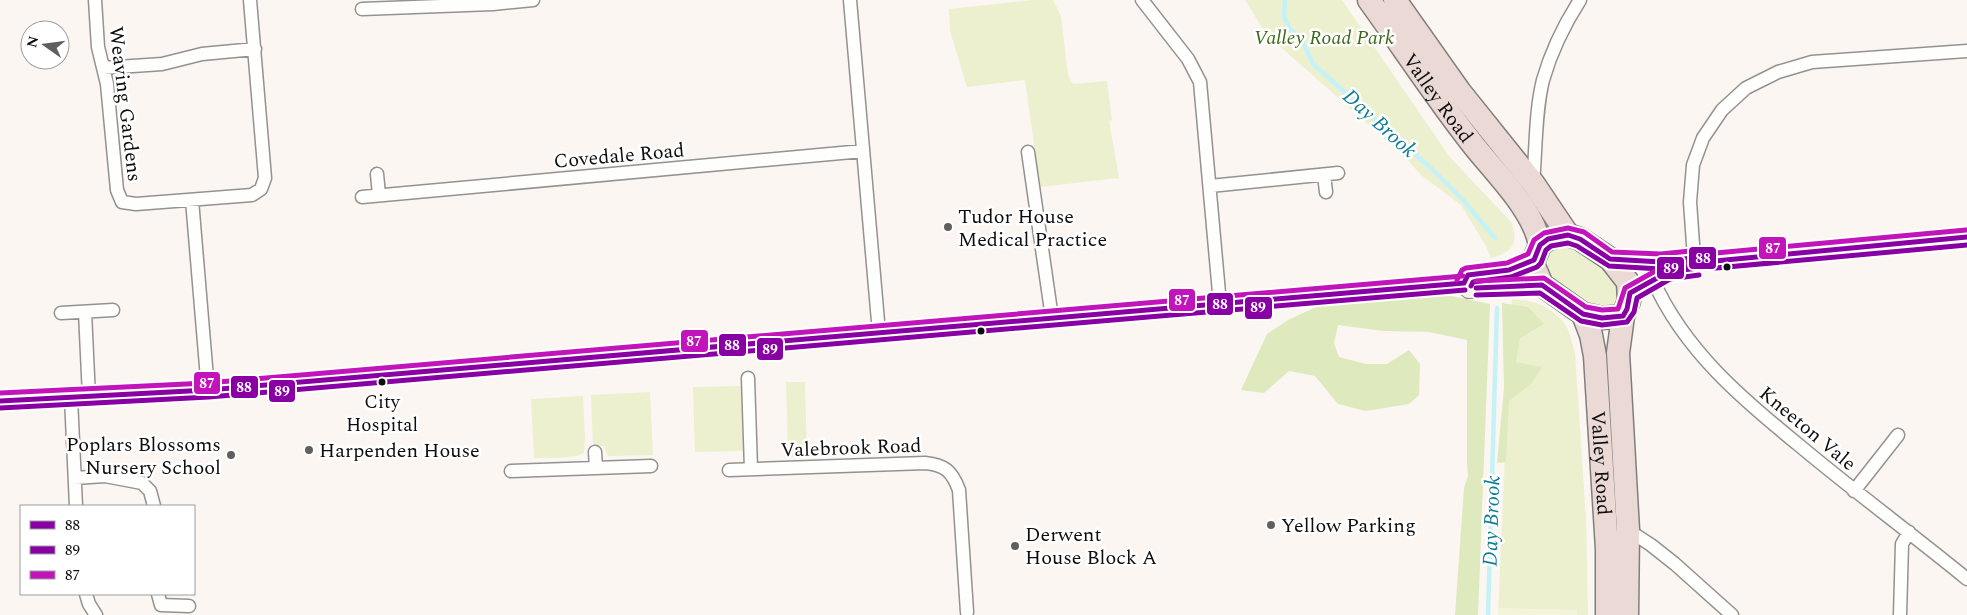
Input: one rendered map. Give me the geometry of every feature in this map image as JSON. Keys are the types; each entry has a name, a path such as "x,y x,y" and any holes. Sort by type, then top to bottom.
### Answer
{"highway":[{"name":"Valley Road","path":"1369,0 1470,142 1523,207 1538,232 1537,253"},
{"name":"Valley Road","path":"1395,0 1460,92 1533,183 1568,235"},
{"path":"1568,235 1580,238 1610,259 1628,282 1630,293 1627,309 1623,316 1602,318 1583,314 1542,285 1534,266 1537,253 1548,240 1568,235"},
{"name":"Valley Road","path":"1583,314 1591,335 1595,356 1607,549 1607,615"},
{"name":"Valley Road","path":"1623,316 1618,353 1628,530 1627,615"}],"street":[{"name":"Weaving Gardens","path":"95,0 98,47 107,84 117,190 122,202 136,204 252,195 261,189 265,178 250,0"},
{"path":"370,6 493,4 533,0"},
{"path":"850,0 879,333"},
{"path":"1142,0 1188,59 1200,82 1220,304"},
{"path":"1533,183 1543,82 1554,48 1570,15 1580,0"},
{"path":"103,68 162,64 202,54 254,50"},
{"path":"1694,258 1690,202 1693,166 1703,138 1722,110 1746,88 1778,72 1812,62 1967,51"},
{"name":"Covedale Road","path":"362,197 863,151"},
{"path":"1028,152 1052,318"},
{"path":"377,174 379,195"},
{"path":"1210,186 1338,174"},
{"path":"1324,175 1326,192"},
{"path":"192,200 208,390"},
{"path":"1630,293 1668,272 1700,268 1715,261 1967,237"},
{"path":"1464,283 1468,275 1509,270 1537,253"},
{"path":"1610,259 1661,262 1700,257 1715,261"},
{"name":"Kneeton Vale","path":"1652,280 1678,326 1720,377 1747,403 1854,491 1967,579"},
{"path":"0,401 208,390 1464,283 1469,288 1542,285"},
{"path":"61,313 113,310"},
{"path":"85,312 89,397"},
{"path":"748,378 751,469"},
{"path":"71,398 76,505"},
{"path":"1854,491 1898,435"},
{"path":"595,452 596,468"},
{"name":"Valebrook Road","path":"729,470 925,463 936,464 948,470 955,478 959,490 967,612"},
{"path":"511,472 650,466"},
{"path":"75,478 105,476 142,483 150,491 154,505"},
{"path":"1628,530 1663,554 1732,615"},
{"path":"1900,615 1902,544 1909,532"},
{"path":"86,595 96,615"},
{"path":"158,595 161,605 189,606"}],"green space":[{"path":"1033,0 1053,0 1061,16 1068,75 1073,84 1107,81 1112,120 1109,121 1119,178 1040,187 1025,80 967,87 950,31 949,9"},
{"name":"Valley Road Park","path":"1245,0 1342,0 1449,156 1512,223 1514,242 1509,250 1491,258 1486,246 1461,205 1421,175 1405,157 1266,34"},
{"path":"1566,245 1574,247 1612,276 1617,286 1618,295 1615,303 1597,310 1570,294 1554,280 1548,263 1550,252"},
{"path":"1447,295 1490,304 1478,615 1455,615 1464,488 1468,476 1467,340 1429,332 1384,331 1338,325 1334,343 1339,357 1366,364 1387,364 1409,350 1420,364 1419,395 1409,404 1366,411 1338,404 1315,376 1289,371 1264,393 1241,390 1267,334 1288,320 1316,307 1350,302"},
{"path":"1512,299 1535,303 1549,309 1561,319 1568,329 1575,353 1586,519 1588,615 1498,615"},
{"path":"1502,303 1528,307 1544,324 1520,338 1516,362 1542,367 1531,384 1509,401 1506,462 1497,463 1504,388"},
{"path":"786,382 805,382 807,457 788,457"},
{"path":"741,386 743,451 695,452 693,387"},
{"path":"650,392 653,455 609,456 604,446 593,446 591,395"},
{"path":"583,396 584,453 567,457 534,458 531,399"},
{"path":"1499,608 1577,610 1577,615 1498,615"}],"waterway":[{"name":"Day Brook","path":"1285,0 1284,17 1290,30 1301,37 1313,64 1433,170 1462,199 1495,238"},
{"name":"Day Brook","path":"1488,615 1497,308"}],"transit line":[{"name":"87","path":"1457,280 1462,270 1466,268 1507,263 1528,254 1534,240 1544,233 1568,228 1584,232 1612,252 1661,254 1700,250 1716,253 1966,230"},
{"name":"88","path":"1464,283 1468,275 1509,270 1534,260 1540,245 1548,239 1568,235 1580,239 1610,259 1661,262 1700,257 1715,261 1967,237"},
{"name":"89","path":"1471,286 1473,282 1511,277 1537,267 1541,263 1546,250 1551,246 1568,243 1577,246 1609,266 1661,269 1699,265 1716,268 1967,245"},
{"name":"87","path":"1476,281 1544,278 1586,307 1602,310 1618,309 1625,288 1666,265 1697,261"},
{"name":"88","path":"1476,288 1542,285 1583,314 1602,318 1623,316 1627,309 1630,293 1668,272 1698,268"},
{"name":"89","path":"1476,295 1540,293 1581,321 1602,325 1627,322 1634,312 1637,298 1670,279 1699,275"},
{"name":"87","path":"0,393 207,383 1463,276"},
{"name":"88","path":"0,401 208,390 1464,283"},
{"name":"89","path":"0,408 209,397 1465,290"}],"place":[{"name":"Tudor House Medical Practice","path":"948,227"},
{"name":"City Hospital","path":"382,382"},
{"name":"Harpenden House","path":"309,450"},
{"name":"Poplars Blossoms Nursery School","path":"231,455"},
{"name":"Yellow Parking","path":"1271,525"},
{"name":"Derwent House Block A","path":"1015,546"}]}
